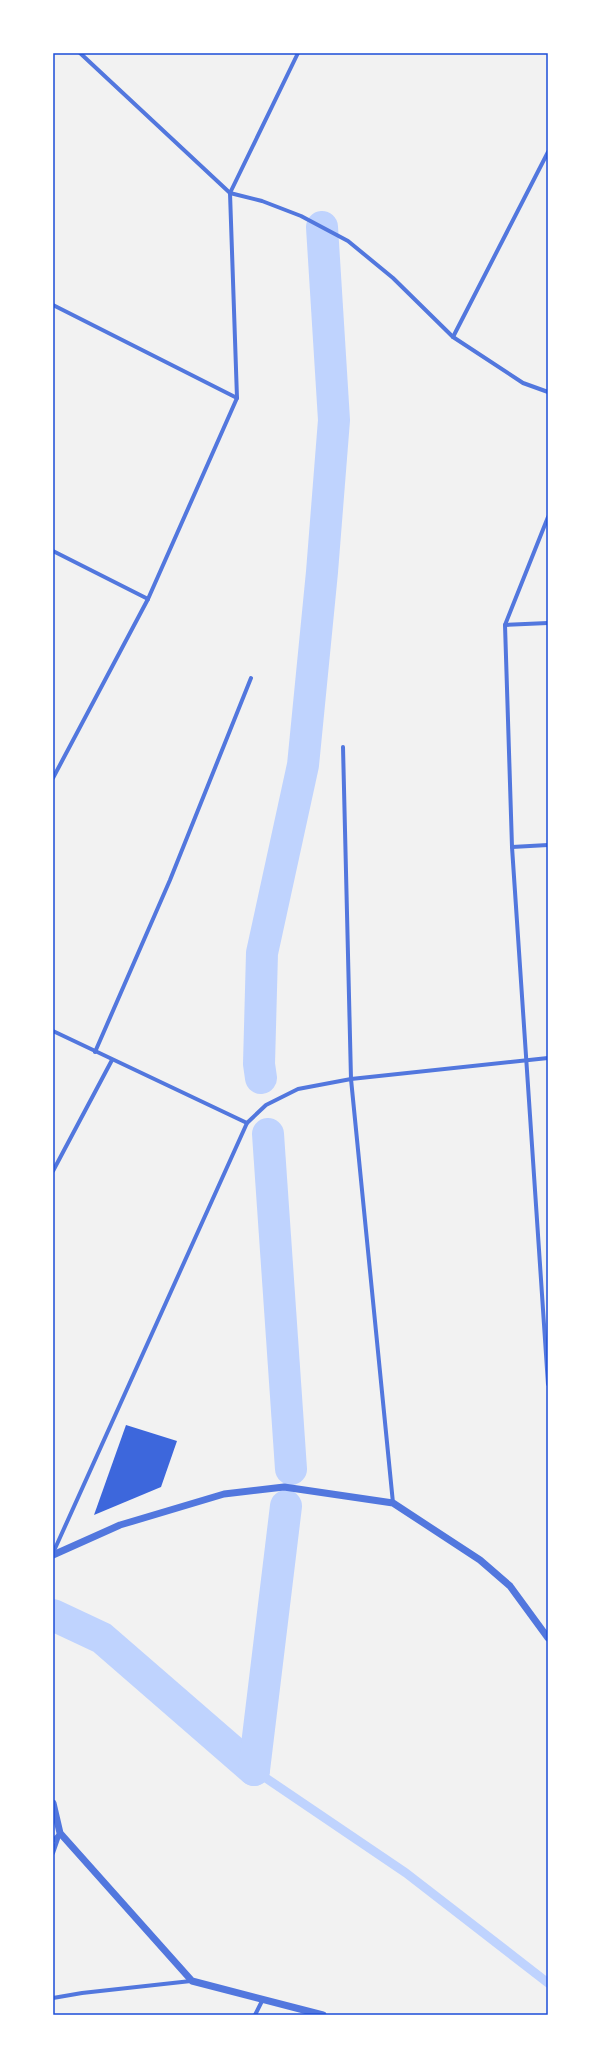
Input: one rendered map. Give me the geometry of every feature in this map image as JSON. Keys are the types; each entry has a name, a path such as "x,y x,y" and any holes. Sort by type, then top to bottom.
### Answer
{"street":[{"path":"80,53 230,193 262,201 301,216 348,241 393,278 453,338 523,383 548,392"},
{"path":"53,778 148,599 237,398 230,193 298,53"},
{"path":"453,338 548,152"},
{"path":"53,306 237,398"},
{"path":"548,517 504,625 512,847 542,1273 548,1384"},
{"path":"53,551 148,599"},
{"path":"504,625 548,623"},
{"path":"95,1052 170,880 251,678"},
{"path":"343,747 352,1079 393,1504"},
{"path":"512,847 548,845"},
{"path":"53,1031 247,1123"},
{"path":"53,1554 247,1123 266,1106 298,1089 352,1079 548,1058"},
{"path":"53,1171 112,1060"},
{"path":"542,1273 548,1273"},
{"path":"53,1554 120,1525 224,1494 284,1486 393,1504 480,1560 510,1586 548,1638"},
{"path":"53,1803 60,1833 192,1981"},
{"path":"53,1841 60,1833"},
{"path":"53,1853 60,1833"},
{"path":"53,1998 82,1993 192,1981 323,2015"},
{"path":"255,2015 263,2000"}],"building":[{"path":"126,1425 177,1441 161,1487 94,1515"}],"waterway":[{"path":"261,1078 259,1064 262,953 303,765 322,572 334,420 322,227"},
{"path":"268,1134 291,1469"},
{"path":"254,1770 286,1506"},
{"path":"53,1615 102,1638 254,1770"},
{"path":"254,1770 406,1873 548,1983"}]}
